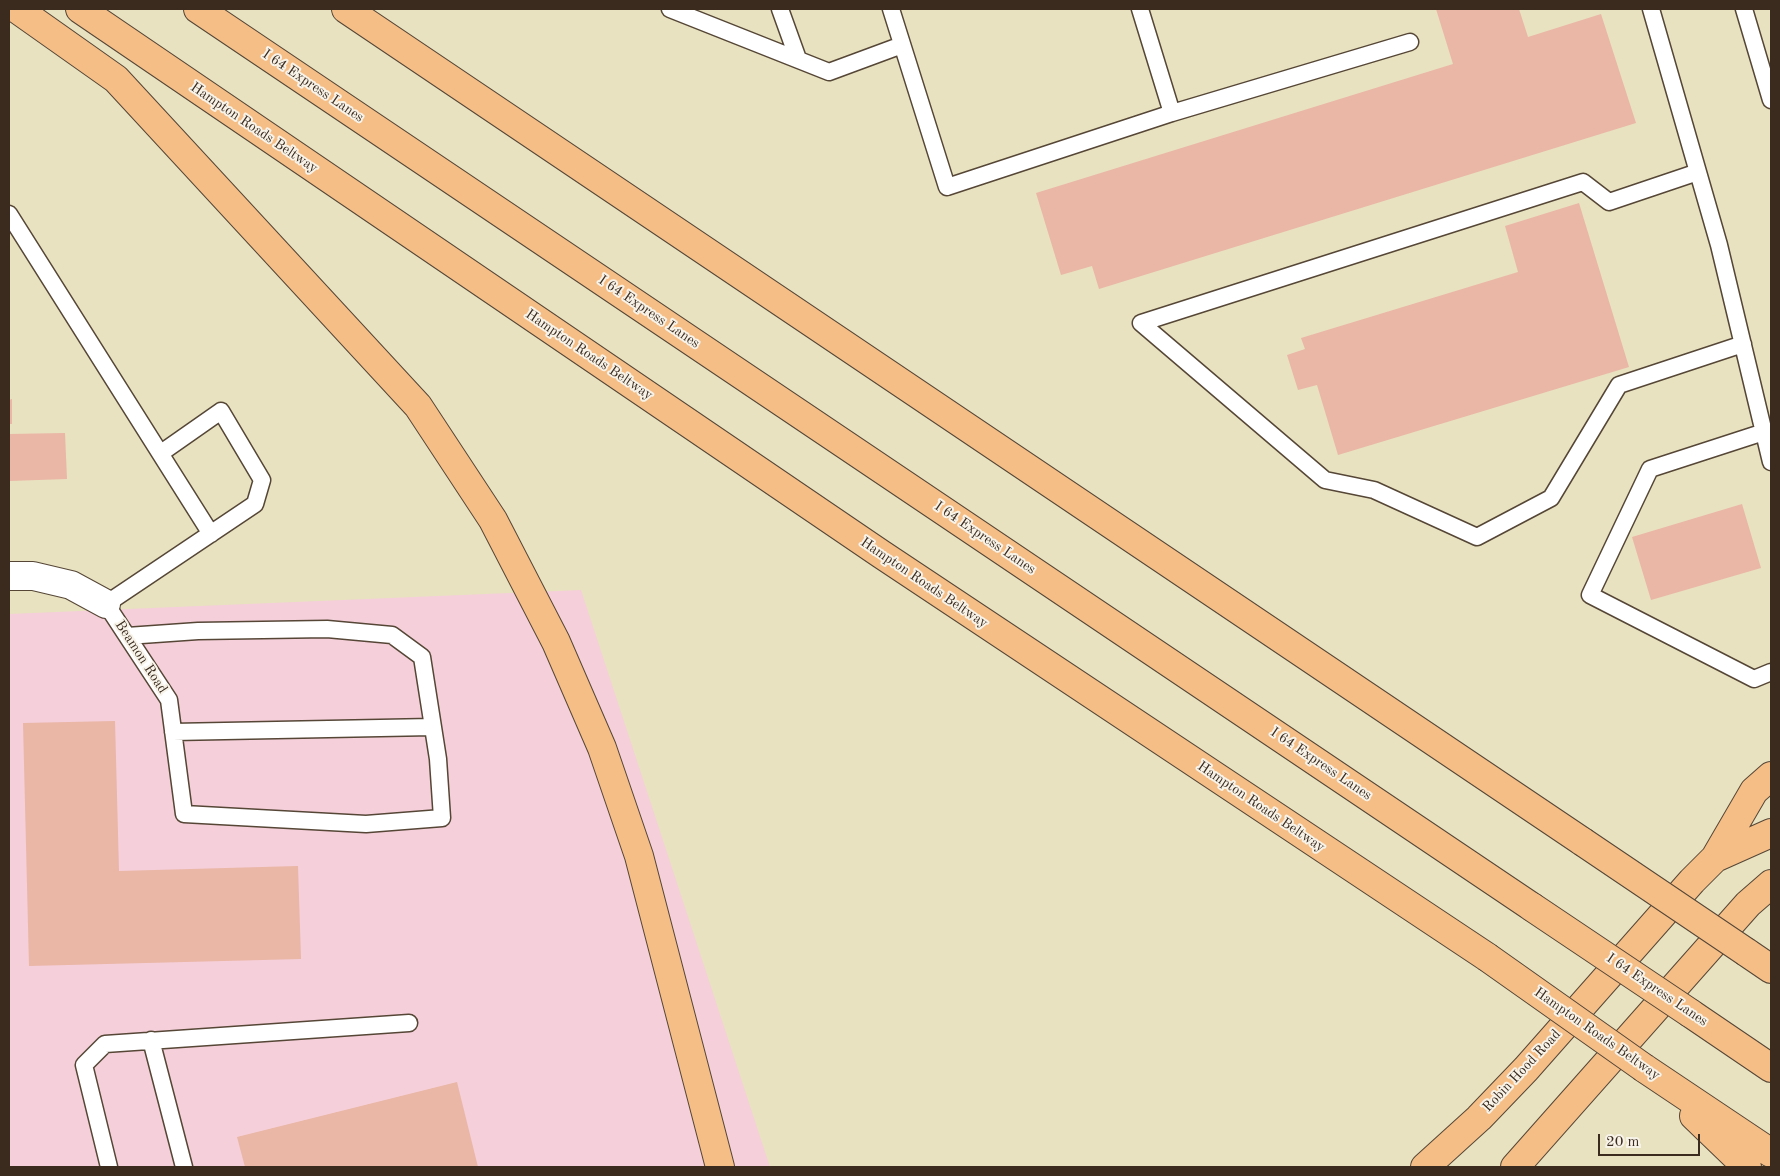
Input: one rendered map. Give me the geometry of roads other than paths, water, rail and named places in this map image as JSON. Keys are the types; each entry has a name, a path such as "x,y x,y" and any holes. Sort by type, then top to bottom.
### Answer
{"main road":[{"path":"17,9 116,79 418,406 493,520 556,642 602,748 639,856 720,1167"},
{"name":"Hampton Roads Beltway","path":"80,9 881,554 1487,957 1644,1068 1771,1153"},
{"name":"I 64 Express Lanes","path":"198,9 1771,1068"},
{"path":"346,9 1771,969"},
{"name":"Robin Hood Road","path":"1424,1167 1479,1118 1526,1069 1715,858 1754,790 1771,776"},
{"name":"Robin Hood Road","path":"1715,858 1771,833"},
{"path":"1515,1167 1748,904 1771,884"},
{"path":"1644,1068 1747,1167"}],"street":[{"name":"Beamon Road","path":"9,576 33,576 71,585 106,604"}],"lane":[{"path":"670,9 830,72 902,45"},
{"path":"780,9 798,59"},
{"path":"891,9 947,187 1172,113 1410,42"},
{"path":"1140,9 1172,113"},
{"path":"1651,9 1720,245 1771,462"},
{"path":"1744,9 1771,100"},
{"path":"1698,172 1609,202 1583,182 1140,323 1325,480 1374,490 1477,538 1551,498 1619,385 1743,344"},
{"path":"9,214 211,534"},
{"path":"106,604 255,504 262,480 222,411 161,453"},
{"path":"1764,432 1650,469 1590,595 1754,679 1771,672"},
{"name":"Beamon Road","path":"106,604 169,700 184,814 366,824 442,818 438,759 432,727"},
{"path":"128,636 198,631 327,628 392,635 422,657 432,727 173,732"},
{"path":"109,1167 84,1066 105,1044 409,1023"},
{"path":"151,1040 184,1167"}]}
